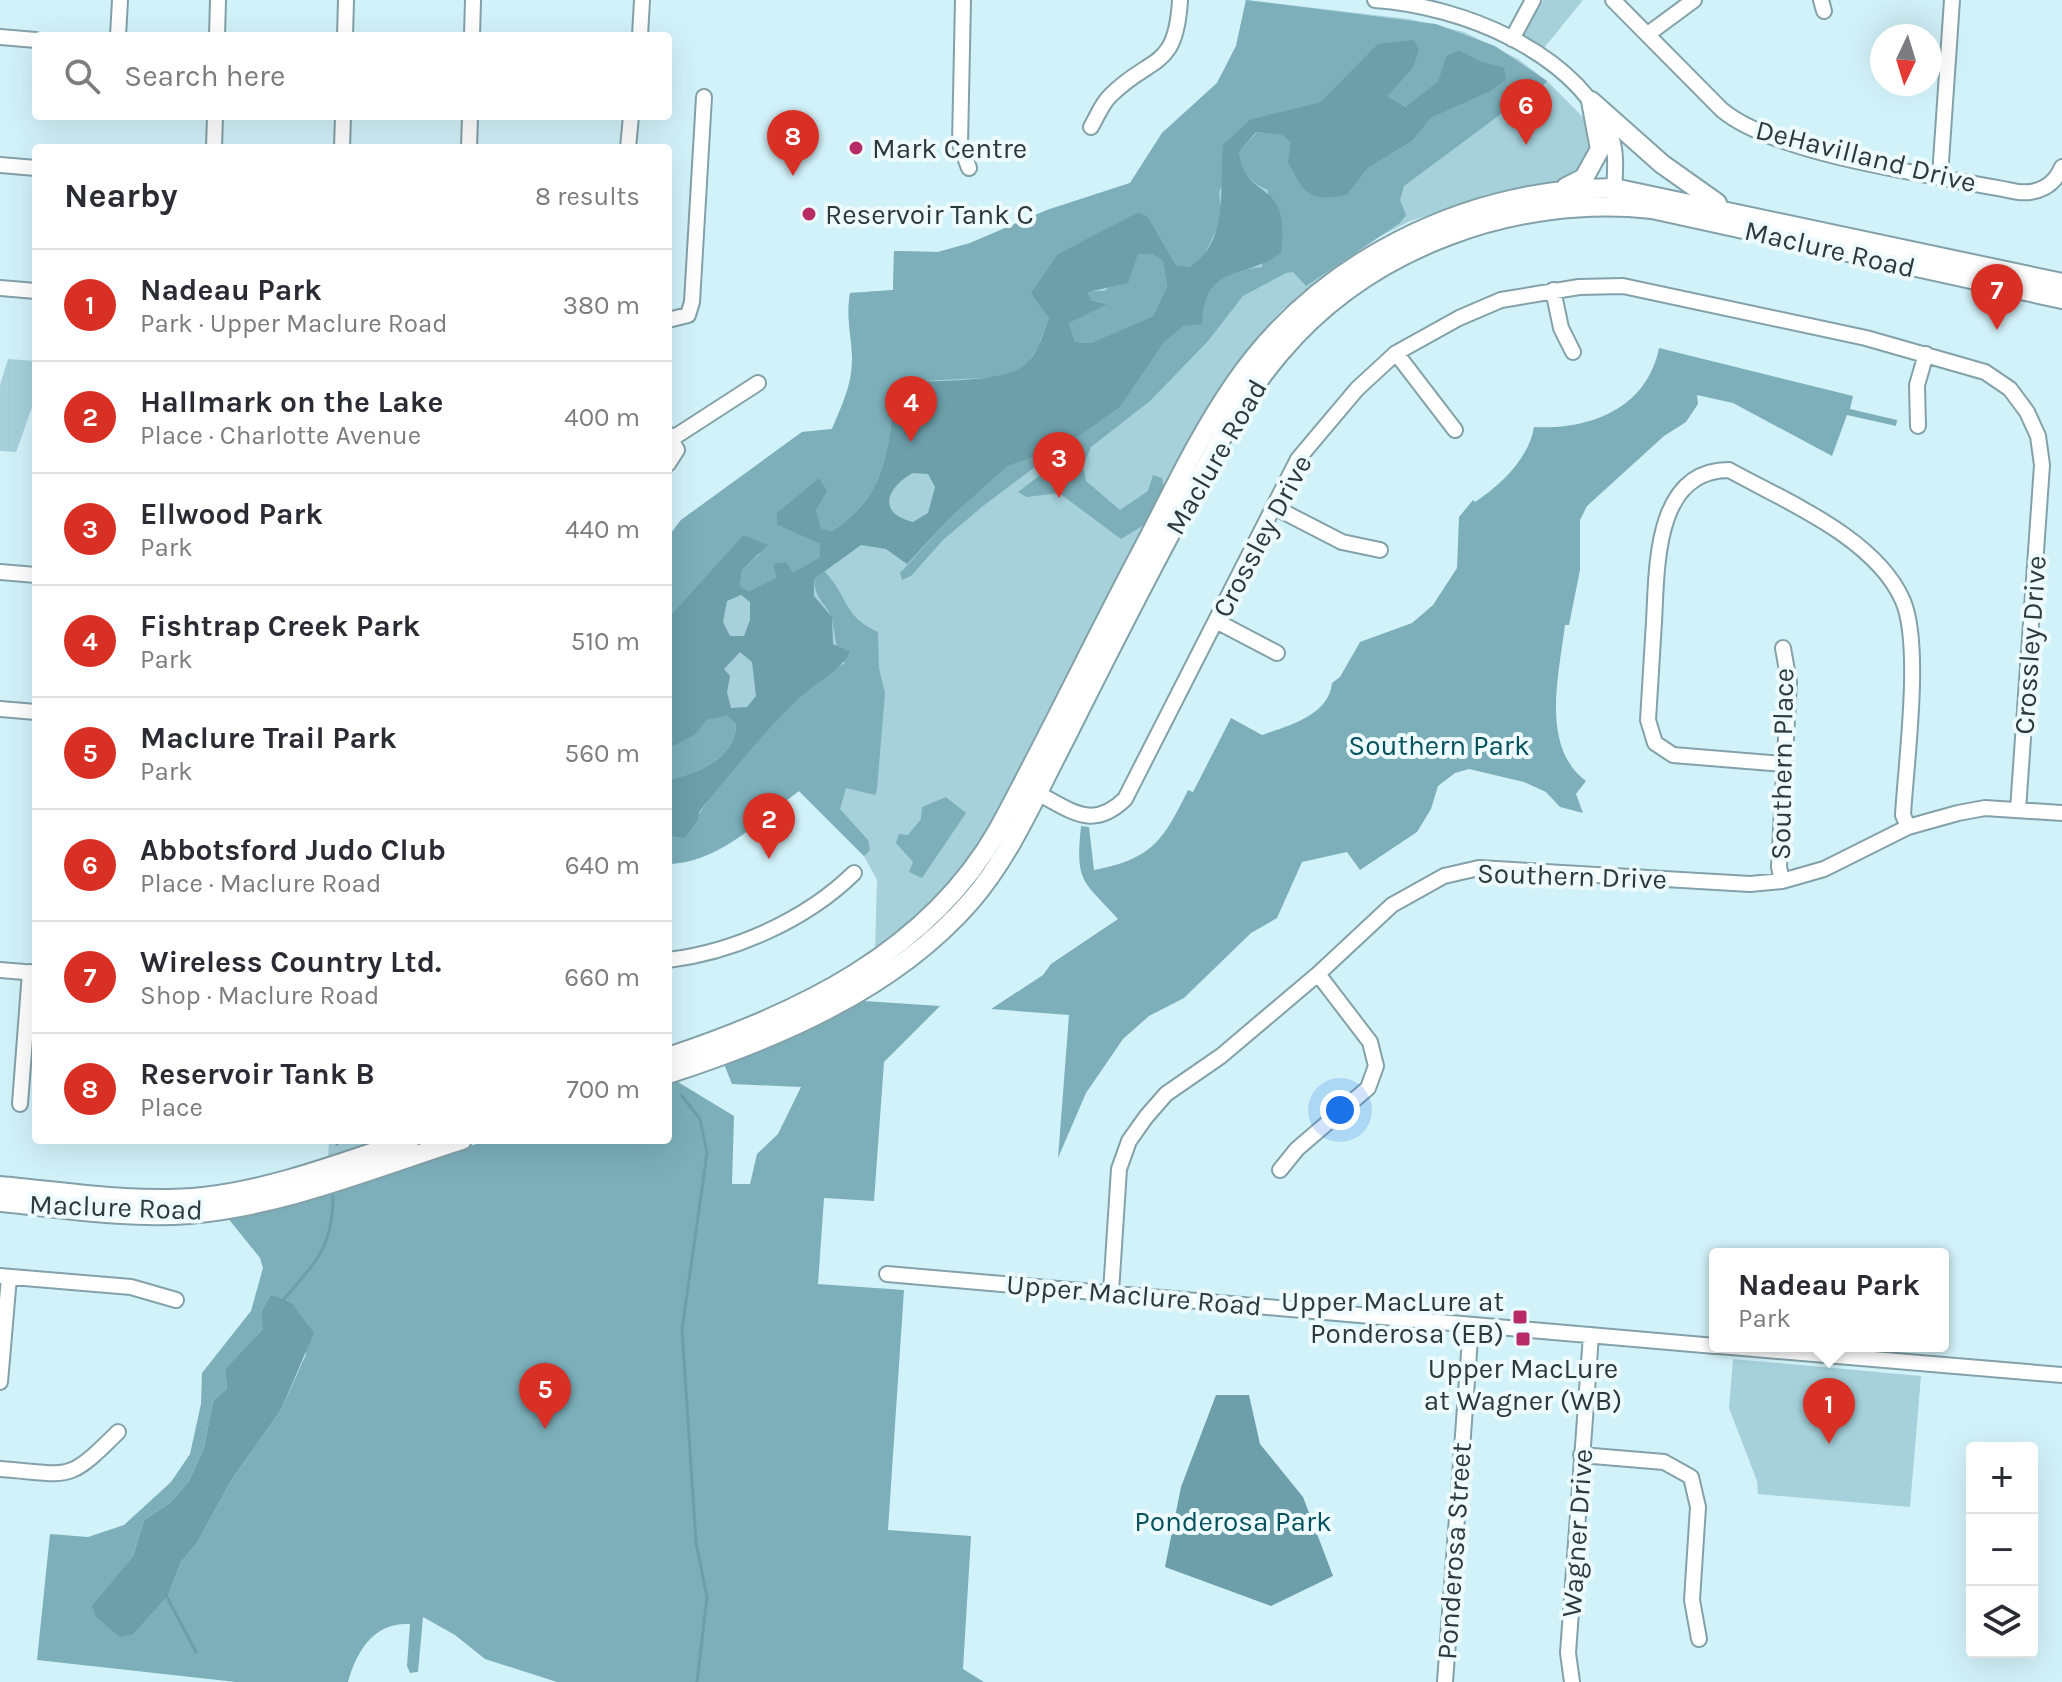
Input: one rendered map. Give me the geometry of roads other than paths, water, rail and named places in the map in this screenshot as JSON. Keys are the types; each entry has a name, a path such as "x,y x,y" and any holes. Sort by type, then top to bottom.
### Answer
{"main road":[{"path":"1563,189 1584,178 1596,161 1600,139 1591,101"},
{"path":"1591,101 1662,164 1726,210"},
{"name":"Maclure Road","path":"672,1056 740,1033 786,1012 871,965 915,933 945,904 981,860 1207,427 1234,384 1272,337 1348,272 1418,230 1500,200 1563,189 1726,210 2062,283"},
{"name":"Maclure Road","path":"672,1073 746,1048 799,1024 916,953 971,900 996,867 1037,793 1224,431 1282,350 1320,313 1392,262 1491,219 1614,196 1652,209 2062,299"},
{"path":"1037,793 1035,779 1057,736 1057,718"},
{"name":"Maclure Road","path":"0,1186 100,1195 203,1197 259,1187 397,1144"},
{"name":"Maclure Road","path":"0,1202 144,1214 218,1211 259,1203 449,1144"}],"street":[{"path":"118,32 120,0"},
{"path":"217,32 218,0"},
{"path":"345,32 346,0"},
{"path":"472,32 473,0"},
{"path":"640,32 642,0"},
{"path":"963,0 960,144 969,168"},
{"path":"1091,127 1110,95 1158,63 1173,44 1180,0"},
{"path":"1375,0 1406,1 1463,16 1512,39 1591,101 1611,139 1614,196"},
{"path":"1512,39 1533,0"},
{"name":"DeHavilland Drive","path":"1613,0 1710,99 1735,121 1755,131 1877,164 2030,193 2053,181 2062,167"},
{"path":"1648,34 1694,0"},
{"path":"1940,176 1952,0"},
{"path":"0,37 32,40"},
{"path":"672,319 688,315 692,302 704,97"},
{"path":"214,144 215,120"},
{"path":"342,144 343,120"},
{"path":"469,144 470,120"},
{"path":"628,144 631,120"},
{"path":"0,165 32,168"},
{"name":"Crossley Drive","path":"1037,793 1079,815 1098,817 1111,812 1125,799 1298,459 1357,389 1396,353 1436,330 1501,300 1553,290 1623,286 1667,293 1926,354 1985,372 2010,389 2038,436 2042,465 2018,810"},
{"path":"0,288 32,291"},
{"path":"1553,290 1561,328 1573,352"},
{"path":"1396,353 1455,430"},
{"path":"1918,426 1917,385 1926,354"},
{"path":"672,435 758,383"},
{"path":"672,438 677,450 672,458"},
{"path":"1784,764 1673,755 1655,743 1648,720 1662,529 1690,480 1710,470 1729,470 1833,527 1884,570 1902,599 1912,641 1903,815 1908,827"},
{"path":"1274,507 1342,542 1380,550"},
{"path":"0,572 32,575"},
{"path":"1216,621 1277,653"},
{"name":"Southern Place","path":"1782,881 1779,867 1789,682 1783,648"},
{"path":"0,709 32,712"},
{"name":"Southern Drive","path":"1111,1292 1116,1193 1119,1169 1129,1141 1166,1094 1221,1056 1407,894 1444,876 1479,868 1719,883 1782,881 1824,869 1908,827 1985,808 2062,813"},
{"path":"672,959 731,946 788,920 835,892 854,873"},
{"path":"0,970 32,973"},
{"path":"1280,1170 1297,1149 1368,1088 1376,1066 1370,1042 1318,974"},
{"path":"20,1104 32,983"},
{"name":"Upper Maclure Road","path":"887,1274 1709,1345"},
{"path":"0,1382 4,1276 131,1287 176,1300"},
{"name":"Ponderosa Street","path":"1445,1682 1471,1325"},
{"name":"Wagner Drive","path":"1572,1682 1568,1653 1591,1335"},
{"name":"Upper Maclure Road","path":"1788,1352 2062,1375"},
{"path":"0,1469 65,1474 76,1471 118,1432"},
{"path":"1581,1455 1664,1462 1691,1477 1698,1507 1692,1600 1699,1639"}],"waterway":[{"path":"681,1095 700,1119 707,1153 682,1329 696,1543 707,1597 697,1682"},
{"path":"283,1300 313,1265 326,1242 333,1196"},
{"path":"166,1595 196,1652"}],"place":[{"name":"Abbotsford Judo Club","path":"1526,145"},
{"name":"Mark Centre","path":"856,148"},
{"name":"Reservoir Tank B","path":"793,176"},
{"name":"Reservoir Tank C","path":"809,214"},
{"name":"Wireless Country Ltd.","path":"1997,330"},
{"name":"Fishtrap Creek Park","path":"911,442"},
{"name":"Ellwood Park","path":"1059,498"},
{"name":"Hallmark on the Lake","path":"769,859"},
{"name":"Upper MacLure at Ponderosa (EB)","path":"1520,1317"},
{"name":"Upper MacLure at Wagner (WB)","path":"1523,1339"},
{"name":"Maclure Trail Park","path":"545,1429"},
{"name":"Nadeau Park","path":"1829,1444"}],"park label":[{"name":"Southern Park","path":"1439,745"},
{"name":"Ponderosa Park","path":"1233,1521"}]}
